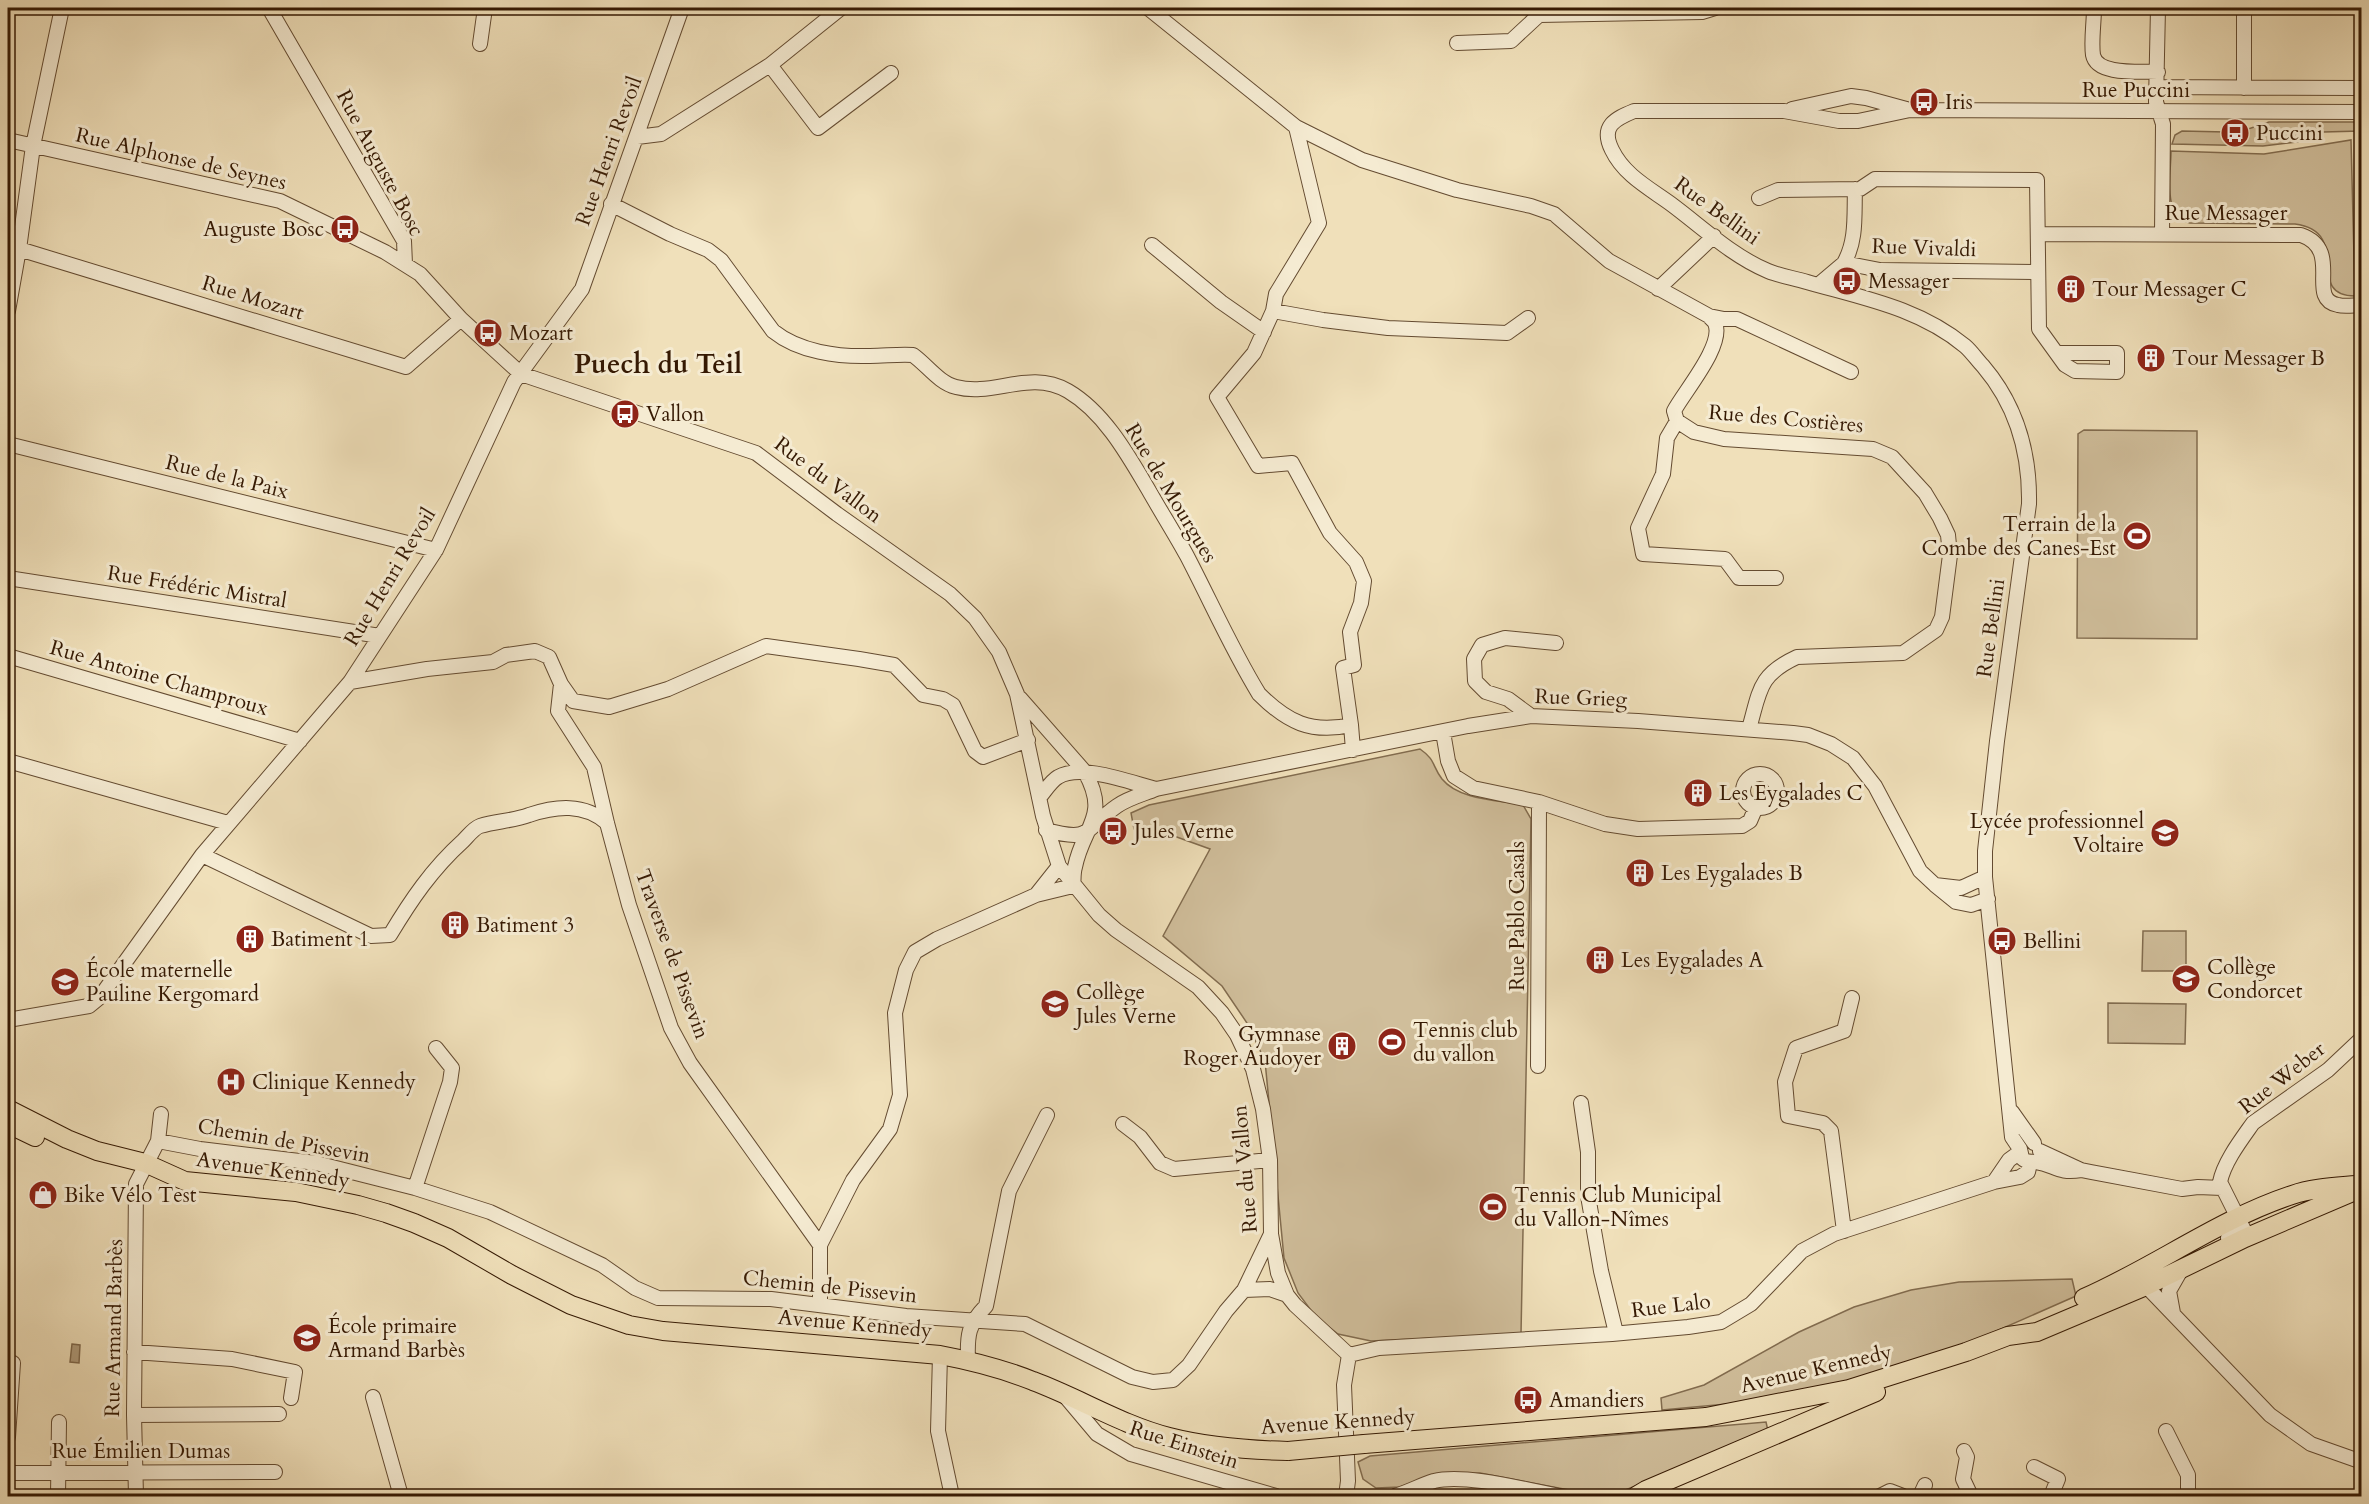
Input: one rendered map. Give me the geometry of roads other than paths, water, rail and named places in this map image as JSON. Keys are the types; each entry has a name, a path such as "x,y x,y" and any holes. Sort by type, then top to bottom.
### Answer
{"main road":[{"name":"Avenue Kennedy","path":"8,1109 67,1139 98,1151 145,1163 185,1181 296,1192 358,1205 414,1222 571,1305 629,1325 663,1331 940,1354 968,1360 1034,1381 1130,1424 1169,1437 1235,1449 1288,1451 1706,1417 1849,1389 1966,1352 2008,1336 2037,1332 2146,1286 2361,1186"},
{"name":"Avenue Kennedy","path":"8,1124 60,1150 101,1164 145,1163"},
{"path":"2008,1336 2019,1326 2103,1290 2239,1218 2294,1194 2324,1188 2361,1186"},
{"path":"1636,1497 1646,1490 1880,1390 1927,1376 1966,1352"}],"street":[{"path":"8,311 33,146 62,8"},
{"name":"Rue Auguste Bosc","path":"269,8 404,241 405,264 420,274 461,319 521,374"},
{"path":"480,44 484,8"},
{"name":"Rue Henri Revoil","path":"8,1020 89,1006 100,997 202,855 350,682 435,550 514,382 582,289 610,204 637,137 682,8"},
{"path":"637,137 661,134 770,65 841,8"},
{"path":"1148,8 1296,127 1362,160 1457,190 1531,206 1554,214 1609,261 1658,289 1709,316 1724,320 1737,319 1851,372"},
{"path":"1457,43 1511,41 1539,15 1620,10 1702,12 1715,8"},
{"path":"2094,8 2093,56 2098,65 2108,70 2158,72"},
{"path":"2158,8 2156,102 2163,123 2162,234"},
{"path":"2244,8 2244,88"},
{"path":"770,65 818,128 891,72"},
{"path":"2157,87 2361,88"},
{"name":"Rue Puccini","path":"1784,111 1851,96 1910,110"},
{"name":"Rue Puccini","path":"1634,111 1784,111 1839,121 1858,121 1910,110 2361,112"},
{"name":"Rue Bellini","path":"1634,111 1617,118 1611,124 1608,133 1609,144 1621,167 1742,259 1770,272 1894,305 1940,327 1967,348 2001,390 2010,405 2024,446 2029,480 2029,504 1997,741 1985,851 1985,878 2011,1110 2012,1137 2020,1150"},
{"path":"1296,127 1318,223 1276,294 1273,311 1254,353 1217,396 1258,466 1292,463 1330,533 1356,562 1364,581 1361,603 1350,632 1354,665 1343,668 1353,750"},
{"name":"Rue Alphonse de Seynes","path":"8,140 280,201 405,264"},
{"path":"1759,198 1778,190 1860,189 1875,178 2037,180 2039,329 2058,353"},
{"path":"1844,263 1851,251 1854,238 1855,189"},
{"name":"Rue de Mourgues","path":"610,204 708,250 720,261 773,331 782,339 794,344 831,355 913,355 937,376 957,388 985,388 1032,381 1056,386 1074,395 1109,429 1127,453 1186,554 1259,694 1270,705 1298,723 1313,728 1332,729 1351,725"},
{"name":"Rue Messager","path":"2038,234 2301,235 2311,238 2322,251 2323,288 2331,303 2339,306 2361,305"},
{"path":"1658,289 1714,236"},
{"path":"1152,245 1221,302 1264,332"},
{"name":"Rue Mozart","path":"19,249 406,367 461,319"},
{"name":"Rue Vivaldi","path":"1818,285 1844,263 1880,270 2037,272"},
{"path":"1273,311 1388,328 1507,333 1528,318"},
{"path":"1709,316 1715,323 1716,330 1712,347 1704,367 1674,411 1677,421 1667,438 1663,474 1638,528 1643,554 1725,559 1739,578 1776,578"},
{"name":"Rue du Vallon","path":"521,374 756,453 950,594 975,618 999,652 1017,694 1046,830 1059,866 1073,886 1099,915 1116,930 1198,987 1238,1035 1253,1069 1263,1108 1270,1160 1271,1234 1278,1273 1287,1295 1295,1305 1349,1355"},
{"name":"Rue des Costières","path":"1677,421 1695,432 1724,439 1873,449 1892,457 1925,493 1948,535 1950,555 1942,617 1936,630 1903,652 1797,657 1782,664 1770,673 1761,686 1749,729"},
{"name":"Rue de la Paix","path":"8,444 435,550"},
{"name":"Rue Frédéric Mistral","path":"8,578 380,636"},
{"path":"1531,716 1508,699 1486,692 1475,681 1474,659 1482,645 1505,638 1556,643"},
{"path":"350,682 427,669 493,662 506,655 536,651 549,657 561,684 573,701 609,706 668,689 766,646 894,665 923,695 943,699 953,705 975,751 983,757 1028,740"},
{"name":"Rue Antoine Champroux","path":"8,656 300,741"},
{"name":"Traverse de Pissevin","path":"561,684 558,711 594,767 606,824 644,950 671,1028 680,1046 820,1245"},
{"name":"Rue du Vallon","path":"1017,694 1085,771 1096,798 1095,815 1075,866 1073,886"},
{"name":"Rue Grieg","path":"1088,833 1118,805 1156,789 1468,726 1531,716 1581,717 1808,735 1831,744 1853,759 1875,786 1920,871 1956,902 1976,914 1991,927"},
{"path":"1443,732 1448,761 1454,776 1473,788 1539,802 1605,824 1638,829 1742,826 1750,821 1756,807"},
{"path":"8,761 228,823"},
{"name":"Rue Grieg","path":"1039,798 1058,777 1085,771 1156,789"},
{"name":"Rue Pablo Casals","path":"1538,1066 1539,802"},
{"path":"202,855 371,936 390,934 418,889 441,861 478,826 513,821 553,807 597,814 606,824"},
{"path":"1046,830 1067,836 1088,833"},
{"path":"1036,895 1059,866"},
{"path":"1935,885 1961,888 1985,878"},
{"path":"820,1304 820,1245 853,1180 890,1129 897,1108 900,1095 895,1013 906,970 915,952 938,939 1036,895 1073,886"},
{"path":"1956,902 1971,904 1988,899"},
{"path":"1844,1231 1831,1131 1823,1123 1788,1116 1785,1082 1796,1048 1844,1031 1852,998"},
{"name":"Rue Weber","path":"2222,1188 2221,1176 2253,1123 2337,1063 2361,1038"},
{"path":"415,1188 450,1082 452,1068 436,1048"},
{"path":"1581,1103 1588,1152 1588,1196 1601,1271 1616,1333"},
{"name":"Rue Bellini","path":"2011,1110 2034,1155"},
{"path":"145,1163 158,1141 161,1114"},
{"path":"968,1360 968,1340 973,1319 986,1306 1010,1191 1047,1115"},
{"path":"1123,1124 1140,1137 1160,1163 1174,1169 1270,1160"},
{"name":"Chemin de Pissevin","path":"158,1141 200,1149 316,1163 415,1188 489,1212 602,1265 635,1287 658,1298 771,1299 906,1316 1025,1324 1132,1377 1153,1382 1173,1380 1189,1365 1226,1311 1244,1290 1271,1234"},
{"path":"1994,1182 2009,1160 2028,1143 2034,1155 2053,1169 2069,1172 2081,1170 2182,1189 2222,1188 2244,1230 2208,1248 2198,1261"},
{"name":"Rue Lalo","path":"1349,1355 1379,1348 1616,1333 1721,1322 1751,1304 1802,1251 1815,1242 1994,1182 2020,1177 2028,1172 2034,1155"},
{"name":"Rue Armand Barbès","path":"136,1497 134,1352 136,1184 145,1163"},
{"path":"2173,1313 2169,1291 2181,1270"},
{"path":"2146,1286 2270,1415 2311,1444 2361,1462"},
{"path":"1244,1290 1270,1289 1287,1295"},
{"path":"134,1352 232,1359 295,1372 291,1398"},
{"path":"940,1354 938,1431 952,1497"},
{"path":"1346,1497 1348,1481 1344,1386 1349,1355"},
{"path":"8,1437 13,1363"},
{"name":"Rue Einstein","path":"1064,1394 1097,1434 1131,1454 1276,1497"},
{"path":"373,1397 401,1497"},
{"path":"134,1415 279,1414"},
{"path":"58,1497 59,1422"},
{"path":"2166,1431 2188,1475 2188,1497"},
{"path":"1964,1450 1967,1457 1963,1479 1971,1497"},
{"path":"2034,1467 2058,1479 2051,1497"},
{"name":"Rue Émilien Dumas","path":"8,1473 274,1472"},
{"path":"1395,1497 1436,1481 1468,1481 1502,1491 1559,1497"},
{"path":"1880,1497 1890,1491 1903,1497"}],"place":[{"name":"Iris","path":"1924,102"},
{"name":"Puccini","path":"2235,133"},
{"name":"Auguste Bosc","path":"345,229"},
{"name":"Messager","path":"1847,281"},
{"name":"Tour Messager C","path":"2071,289"},
{"name":"Mozart","path":"488,333"},
{"name":"Tour Messager B","path":"2151,358"},
{"name":"Vallon","path":"625,414"},
{"name":"Terrain de la Combe des Canes-Est","path":"2137,536"},
{"name":"Les Eygalades C","path":"1698,793"},
{"name":"Jules Verne","path":"1113,831"},
{"name":"Lycée professionnel Voltaire","path":"2165,833"},
{"name":"Les Eygalades B","path":"1640,873"},
{"name":"Batiment 3","path":"455,925"},
{"name":"Batiment 1","path":"250,939"},
{"name":"Bellini","path":"2002,941"},
{"name":"Les Eygalades A","path":"1600,960"},
{"name":"Collège Condorcet","path":"2186,979"},
{"name":"École maternelle Pauline Kergomard","path":"65,982"},
{"name":"Collège Jules Verne","path":"1055,1004"},
{"name":"Tennis club du vallon","path":"1392,1042"},
{"name":"Gymnase Roger Audoyer","path":"1342,1046"},
{"name":"Clinique Kennedy","path":"231,1082"},
{"name":"Bike Vélo Test","path":"43,1195"},
{"name":"Tennis Club Municipal du Vallon-Nîmes","path":"1493,1207"},
{"name":"École primaire Armand Barbès","path":"307,1338"},
{"name":"Amandiers","path":"1528,1400"}],"district":[{"name":"Puech du Teil","path":"658,364"}]}
